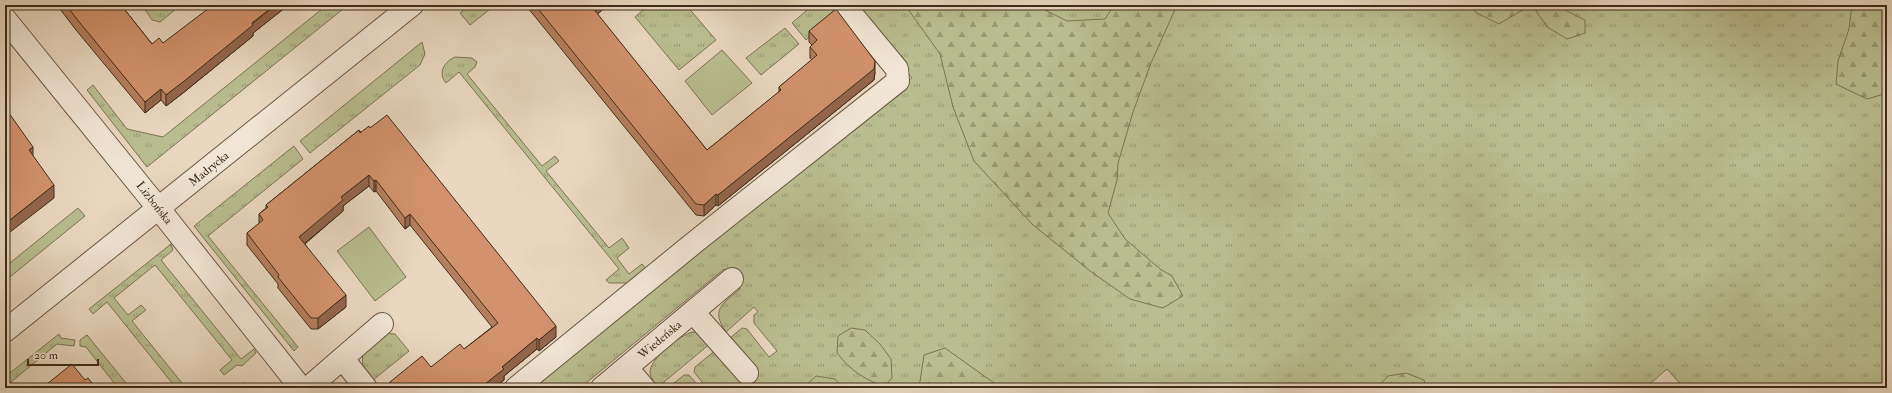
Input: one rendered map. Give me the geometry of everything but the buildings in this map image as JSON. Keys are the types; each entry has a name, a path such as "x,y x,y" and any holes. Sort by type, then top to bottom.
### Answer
{"street":[{"name":"Madrycka","path":"5,331 412,5"},
{"path":"516,388 683,251 898,81 897,69 844,5"},
{"name":"Lizbońska","path":"5,19 159,209 301,388"},
{"name":"Wiedeńska","path":"602,388 732,278"},
{"name":"Wiedeńska","path":"693,312 747,373"},
{"path":"308,388 382,324"},
{"path":"343,359 366,388"},
{"name":"Wiedeńska","path":"627,368 644,388"}],"green space":[{"path":"142,5 181,5 160,22 152,20"},
{"path":"327,5 348,5 147,167 87,90 93,85 127,129 163,137"},
{"path":"470,5 495,5 470,25 460,13"},
{"path":"649,5 686,5 716,40 679,70 635,17"},
{"path":"813,5 837,5 840,9 806,40 792,23"},
{"path":"854,5 1887,5 1887,388 1684,388 1667,369 1645,388 707,388 694,372 695,367 717,349 755,368 731,337 742,328 747,329 769,357 777,351 754,323 754,315 758,312 754,307 726,332 721,324 719,312 724,303 740,289 724,269 580,388 527,388 912,78"},
{"path":"905,5 1035,5 1067,21 1105,19 1114,5 1177,5 1151,63 1133,112 1118,163 1117,180 1108,213 1125,239 1160,269 1172,276 1183,296 1163,308 1130,299 1090,271 1032,224 974,161 953,107 940,54"},
{"path":"1473,5 1531,5 1499,24 1475,12"},
{"path":"1532,5 1565,5 1565,10 1585,20 1585,33 1567,39 1547,27"},
{"path":"1852,5 1887,5 1887,86 1884,94 1867,99 1836,84 1838,61 1849,29"},
{"path":"785,28 799,44 761,75 746,58"},
{"path":"422,42 425,54 420,65 310,153 300,141"},
{"path":"722,50 752,83 712,115 685,81"},
{"path":"455,57 472,58 477,62 475,67 467,74 542,166 555,156 559,161 546,171 609,248 622,238 629,248 617,258 629,274 642,264 646,269 629,283 609,283 606,280 619,269 459,72 446,83 443,79 442,71 445,64"},
{"path":"294,146 303,159 208,236 298,347 294,351 194,226"},
{"path":"78,208 85,216 5,281 5,267"},
{"path":"369,227 406,277 375,301 337,251"},
{"path":"171,244 173,250 161,260 241,359 254,349 256,353 242,366 237,365 224,375 220,370 232,360 155,265 114,298 128,315 141,305 146,310 132,321 186,388 176,388 107,302 93,314 89,309"},
{"path":"851,328 865,330 880,344 891,359 892,378 884,387 858,373 847,365 837,353 838,336"},
{"path":"692,332 700,333 711,343 658,387 652,379 650,373 654,361 673,343 686,334"},
{"path":"380,333 395,334 409,351 373,380 363,369 362,348"},
{"path":"59,334 61,338 75,340 74,346 57,344 5,387 5,377"},
{"path":"87,335 130,388 118,388 86,347 80,346 80,340"},
{"path":"945,348 1001,388 919,388 924,355"},
{"path":"1406,373 1424,380 1426,388 1377,388 1388,376"},
{"path":"684,375 689,375 700,388 668,388"},
{"path":"816,376 835,379 843,388 803,388"},
{"path":"243,383 283,388 248,388"}]}
